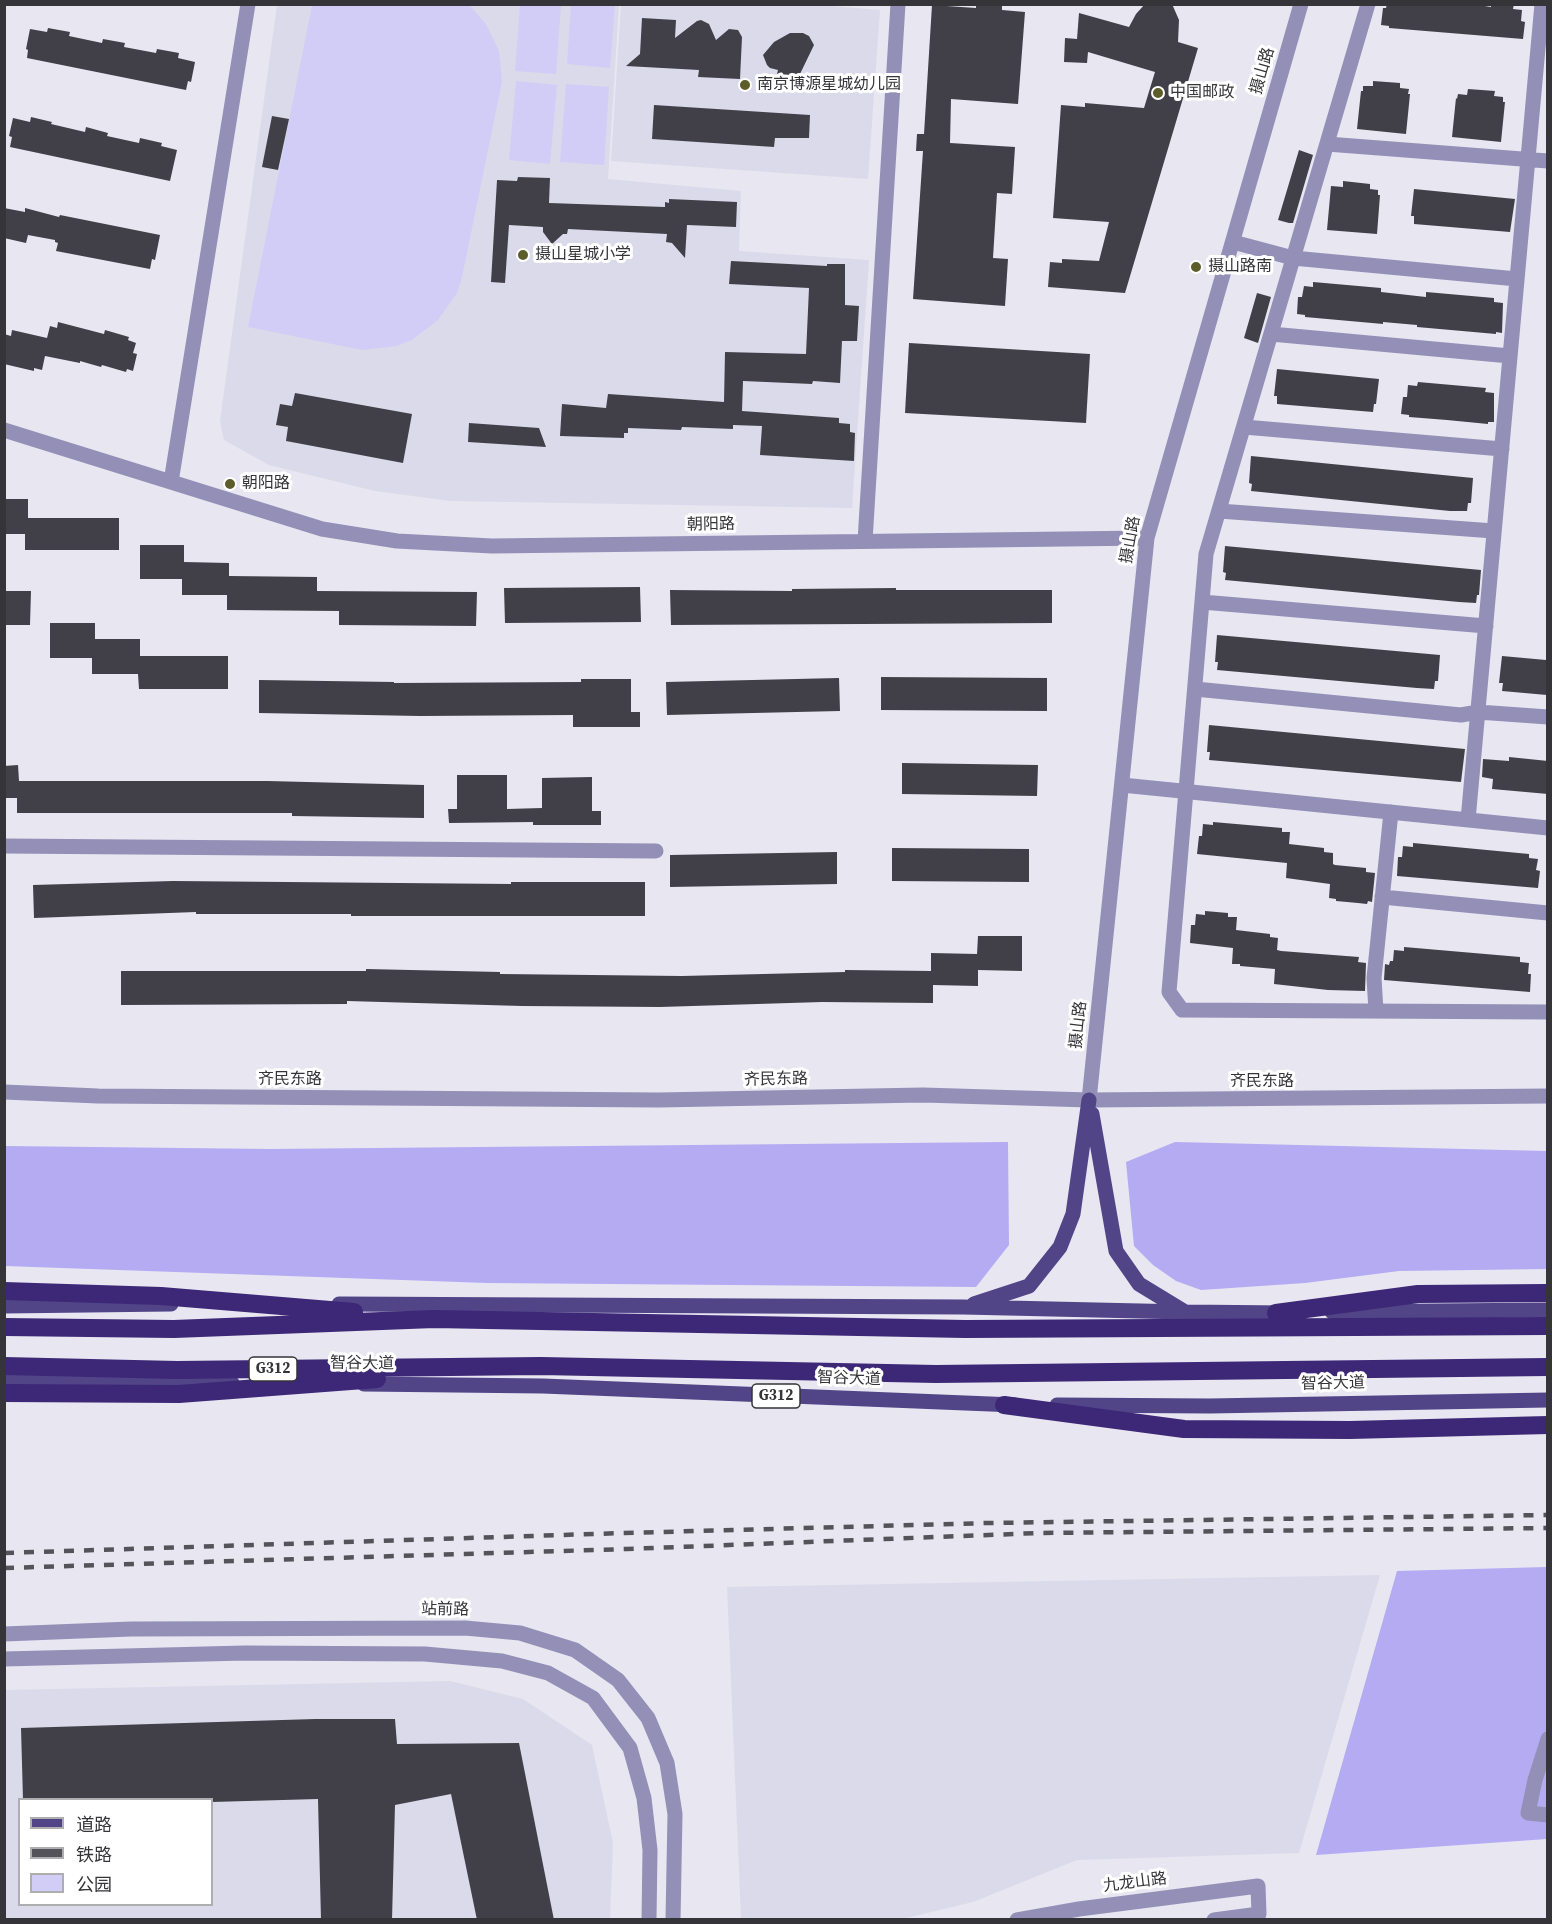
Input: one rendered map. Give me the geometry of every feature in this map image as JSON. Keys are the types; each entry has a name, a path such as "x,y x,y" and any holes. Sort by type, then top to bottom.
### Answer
{"highway":[{"path":"4,1292 161,1296 434,1319"},
{"path":"1276,1313 1418,1294 1548,1293"},
{"path":"4,1327 174,1329 434,1319 965,1329 1548,1326"},
{"name":"智谷大道","path":"4,1366 177,1370 541,1366 936,1374 1548,1367"},
{"path":"4,1393 179,1394 541,1366"},
{"path":"1004,1406 1184,1429 1350,1430 1548,1425"}],"main road":[{"path":"963,1307 1029,1286 1060,1247 1072,1214 1089,1100"},
{"path":"1089,1100 1116,1251 1139,1284 1185,1312"},
{"path":"4,1306 308,1304 963,1307 1276,1313 1548,1310"},
{"name":"智谷大道","path":"4,1380 543,1386 1004,1406 1210,1406 1548,1400"}],"street":[{"path":"171,482 248,4"},
{"path":"865,541 898,4"},
{"name":"摄山路","path":"1089,1100 1147,538 1301,4"},
{"path":"1368,4 1206,554 1169,992 1182,1010 1548,1012"},
{"path":"1468,820 1528,159 1542,66 1542,4"},
{"path":"1327,144 1548,161"},
{"path":"1233,242 1293,258 1517,279"},
{"path":"1271,334 1510,356"},
{"path":"1244,427 1502,449"},
{"name":"朝阳路","path":"4,430 322,529 397,541 492,546 1147,538"},
{"path":"1219,511 1494,531"},
{"path":"1202,602 1486,626"},
{"path":"1194,689 1461,715 1478,712 1548,717"},
{"path":"1122,785 1548,828"},
{"path":"1376,1011 1374,978 1391,813"},
{"path":"4,846 656,851"},
{"path":"1382,897 1548,913"},
{"name":"齐民东路","path":"4,1092 98,1096 658,1100 923,1095 1089,1100 1548,1096"},
{"name":"站前路","path":"4,1634 143,1629 465,1628 520,1633 575,1650 618,1680 648,1718 667,1763 675,1814 673,1920"},
{"path":"4,1659 245,1653 425,1654 502,1661 548,1673 593,1698 630,1748 644,1798 650,1850 649,1920"},
{"path":"1548,1739 1535,1780 1528,1814 1548,1815"},
{"name":"九龙山路","path":"1017,1920 1079,1908 1258,1886 1258,1914 1214,1920"}],"shaded area":[{"name":"南京博源星城幼儿园","path":"807,4 880,10 868,179 611,161 621,5"},
{"name":"摄山星城小学","path":"277,5 619,5 608,179 741,191 739,251 869,260 852,508 450,501 375,491 269,465 224,440 220,421"},
{"path":"1008,1142 1009,1245 976,1287 487,1283 5,1266 5,1146 270,1149"},
{"path":"1175,1142 1547,1151 1547,1269 1399,1271 1305,1283 1201,1290 1176,1281 1153,1265 1134,1246 1126,1162"},
{"path":"1547,1567 1547,1839 1316,1855 1397,1571"},
{"path":"1380,1575 1299,1853 1077,1860 973,1902 902,1919 741,1919 727,1587"},
{"path":"450,1681 523,1699 592,1745 613,1843 610,1919 5,1919 4,1690"}],"green space":[{"path":"312,5 469,5 486,24 499,51 502,82 457,293 438,320 412,340 396,346 362,350 248,327"},
{"path":"520,5 561,5 556,74 515,71"},
{"path":"571,5 615,5 610,68 567,64"},
{"path":"516,81 557,85 550,164 509,160"},
{"path":"566,84 609,87 604,165 560,162"}],"building":[{"path":"976,4 1002,4 1002,10 1025,12 1018,104 951,99 950,143 1015,147 1012,194 997,193 993,258 1008,259 1005,306 913,299 923,151 916,151 917,134 924,134 932,5 976,8"},
{"path":"1145,4 1172,4 1179,20 1178,42 1198,48 1125,293 1048,287 1050,262 1062,263 1062,259 1099,261 1109,222 1053,218 1061,105 1085,107 1085,103 1144,108 1155,72 1088,52 1087,63 1064,62 1065,38 1077,39 1079,13 1129,27"},
{"path":"1387,4 1472,4 1491,7 1491,4 1514,4 1513,9 1522,10 1521,21 1525,22 1523,39 1389,28 1389,26 1381,25 1383,8 1386,8"},
{"path":"642,18 676,20 675,38 701,20 709,24 716,40 729,29 738,30 742,37 740,79 698,77 699,70 626,66 640,54"},
{"path":"48,28 70,32 69,36 102,43 103,39 125,43 124,47 156,53 157,49 179,53 178,58 195,62 191,82 188,81 186,90 27,58 28,50 26,49 30,29 47,32"},
{"path":"790,33 803,33 809,36 814,45 799,76 777,74 778,70 767,65 763,55 774,42"},
{"path":"1373,81 1400,83 1400,88 1409,89 1406,134 1357,129 1361,91 1363,91 1363,86 1373,86"},
{"path":"1468,89 1495,91 1494,96 1503,97 1503,102 1505,102 1501,142 1452,137 1456,98 1458,94 1467,95"},
{"path":"654,105 810,115 809,138 775,138 774,147 652,139"},
{"path":"272,116 289,119 278,170 262,167"},
{"path":"31,117 85,132 86,127 108,133 107,136 139,143 140,138 162,143 161,146 177,150 170,181 10,147 12,137 9,136 13,118 30,122"},
{"path":"1299,150 1313,155 1293,223 1289,223 1278,220"},
{"path":"518,177 550,178 549,203 665,207 665,202 669,203 669,199 737,202 736,227 687,225 685,258 672,243 666,242 667,234 568,229 567,234 563,234 552,244 543,232 543,227 509,225 505,283 491,282 497,180 517,181"},
{"path":"1343,181 1370,184 1370,189 1378,190 1378,195 1380,195 1377,234 1327,230 1331,186 1343,187"},
{"path":"1414,189 1515,199 1510,232 1414,224 1414,216 1411,216"},
{"path":"4,208 25,212 25,208 59,217 60,215 160,235 155,260 152,259 150,269 56,251 58,243 55,240 28,235 26,243 4,238"},
{"path":"731,261 827,266 827,264 845,264 845,305 859,306 857,341 842,341 840,383 743,381 742,411 839,418 839,423 850,424 850,432 855,433 854,461 760,455 762,426 733,425 733,429 682,427 681,430 628,428 628,433 624,433 624,438 560,436 562,404 606,408 608,394 724,402 725,352 806,354 809,288 729,284"},
{"path":"1313,282 1381,288 1381,292 1426,297 1426,292 1494,298 1494,302 1503,303 1502,333 1305,317 1305,315 1297,314 1298,297 1302,297 1304,286 1313,287"},
{"path":"1257,293 1271,297 1258,343 1244,338"},
{"path":"58,322 104,334 105,330 129,337 128,340 136,343 133,353 137,354 133,371 127,369 126,372 102,365 101,367 80,361 80,363 45,356 42,370 34,368 34,371 4,364 4,334 11,336 12,330 47,338 50,326 57,328"},
{"path":"909,343 1090,354 1086,423 905,413"},
{"path":"1277,369 1379,379 1373,412 1277,404 1277,396 1274,396"},
{"path":"1418,382 1486,388 1485,392 1494,393 1494,422 1488,422 1488,424 1409,417 1409,415 1401,414 1403,397 1407,397 1408,385 1417,386"},
{"path":"295,393 412,414 403,463 286,441 288,427 276,425 280,404 292,406"},
{"path":"469,423 539,428 546,447 468,442"},
{"path":"1251,456 1473,478 1471,503 1468,503 1467,511 1450,511 1251,491 1252,484 1249,483"},
{"path":"4,499 28,499 28,518 119,518 119,550 25,550 25,534 4,534"},
{"path":"140,545 184,545 184,562 229,563 229,576 317,577 317,591 477,592 476,626 339,625 339,611 227,610 227,595 182,595 182,579 140,579"},
{"path":"1225,546 1481,570 1479,595 1477,595 1476,603 1459,602 1225,580 1226,573 1223,572"},
{"path":"640,587 641,622 505,623 504,588"},
{"path":"896,588 896,590 1052,590 1052,623 671,625 670,590 792,591 792,589"},
{"path":"4,591 31,591 30,625 4,625"},
{"path":"50,623 95,623 95,639 140,639 140,656 228,656 228,689 139,689 138,674 92,674 92,658 50,658"},
{"path":"1217,635 1440,655 1438,681 1435,681 1434,689 1217,670 1218,662 1215,662"},
{"path":"1502,656 1546,660 1547,695 1502,691 1503,683 1499,683"},
{"path":"881,677 1047,678 1047,711 881,710"},
{"path":"839,678 840,711 667,715 666,682"},
{"path":"581,679 631,679 631,712 640,712 640,727 573,727 573,715 420,716 259,713 259,680 394,683 581,682"},
{"path":"1209,725 1465,749 1461,782 1209,760 1210,752 1207,752"},
{"path":"1509,757 1548,761 1548,794 1492,789 1493,779 1482,777 1483,759 1509,761"},
{"path":"902,763 1038,765 1037,796 902,794"},
{"path":"18,765 19,781 268,781 424,785 424,818 292,816 292,813 17,813 17,798 4,798 4,766"},
{"path":"457,775 507,775 507,809 542,808 542,778 592,777 592,811 601,811 601,825 533,825 533,822 449,823 448,809 457,809"},
{"path":"1213,822 1282,828 1282,832 1290,832 1289,844 1324,848 1324,852 1333,853 1333,864 1335,865 1366,868 1366,872 1375,873 1372,902 1368,901 1367,904 1336,901 1336,899 1329,898 1330,884 1286,878 1287,863 1197,854 1203,824 1213,825"},
{"path":"1413,843 1529,854 1529,858 1538,859 1536,870 1540,871 1538,888 1397,876 1398,857 1402,857 1403,846 1413,847"},
{"path":"892,848 1029,849 1029,882 892,881"},
{"path":"837,852 837,884 670,887 670,855"},
{"path":"173,881 511,884 511,882 645,882 645,916 351,916 351,914 196,914 196,912 34,918 33,885"},
{"path":"1205,911 1228,913 1228,917 1237,917 1236,930 1270,934 1270,937 1278,938 1277,950 1359,957 1358,962 1366,963 1365,991 1328,990 1274,984 1275,969 1232,964 1233,948 1190,943 1191,925 1195,925 1196,914 1205,915"},
{"path":"978,936 1022,936 1022,971 978,970 978,986 933,985 933,1003 822,1002 660,1007 347,1001 347,1004 121,1005 121,971 366,971 366,969 500,972 500,974 682,976 845,972 845,970 931,971 931,953 977,954"},
{"path":"1404,947 1520,957 1520,962 1529,963 1530,992 1384,980 1385,964 1389,965 1390,961 1393,961 1394,950 1404,951"},
{"path":"315,1719 395,1719 397,1744 519,1743 554,1920 477,1920 451,1794 395,1805 392,1920 321,1920 318,1799 213,1802 213,1798 23,1798 21,1728"}],"railway":[{"path":"4,1553 988,1523 1548,1515"},
{"path":"4,1568 627,1549 1039,1533 1548,1528"}],"place":[{"name":"南京博源星城幼儿园","path":"745,85"},
{"name":"中国邮政","path":"1158,93"},
{"name":"摄山星城小学","path":"523,255"},
{"name":"摄山路南","path":"1196,267"},
{"name":"朝阳路","path":"230,484"}]}
